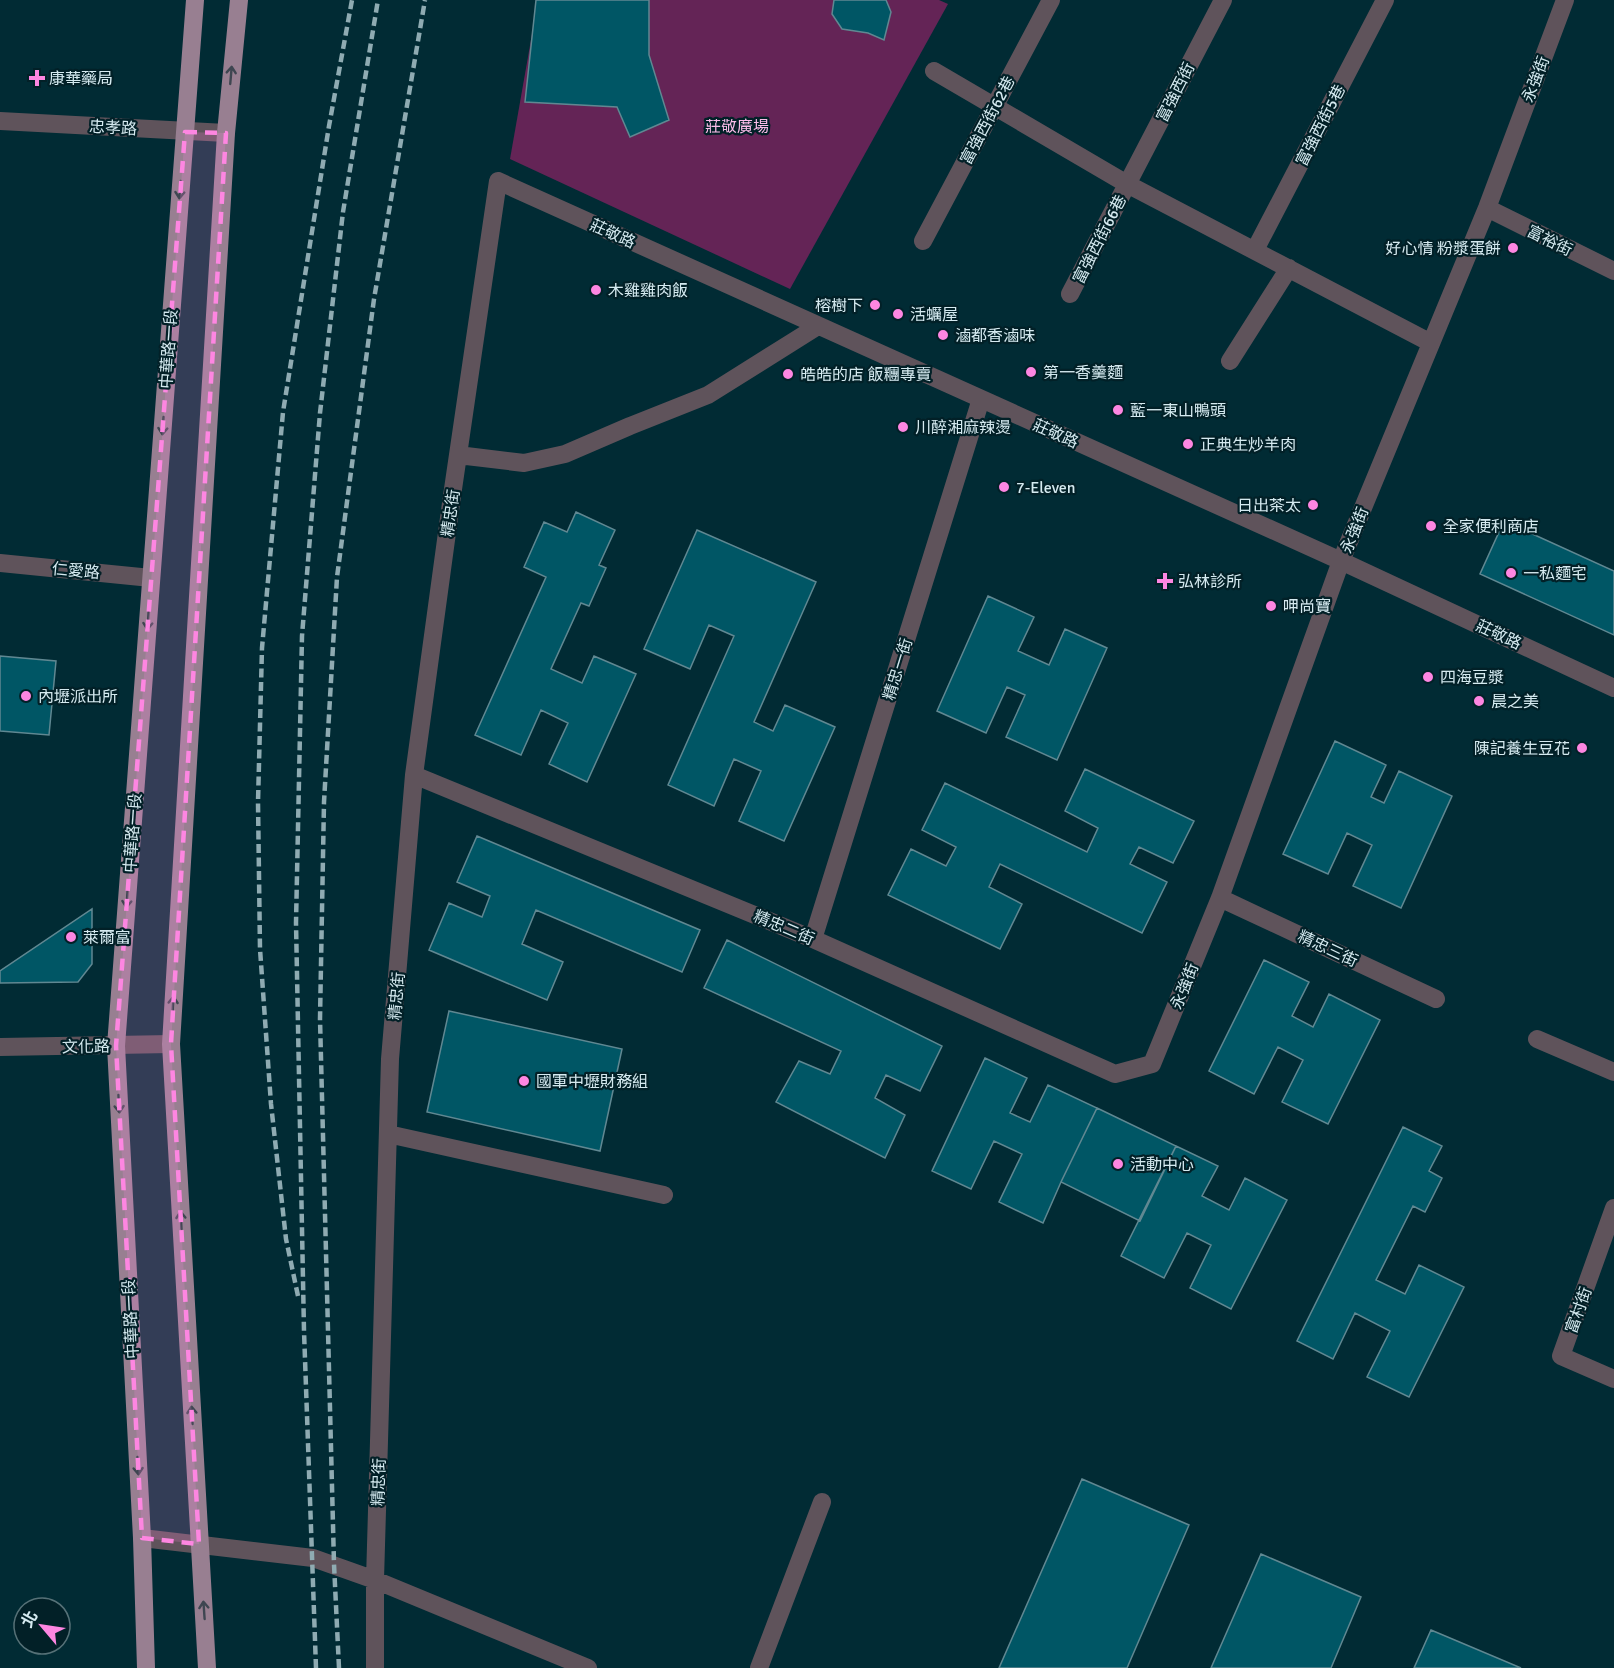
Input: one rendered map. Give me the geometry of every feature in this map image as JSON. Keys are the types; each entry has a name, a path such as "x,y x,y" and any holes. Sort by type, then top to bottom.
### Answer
{"main road":[{"name":"中華路一段","path":"146,1668 142,1538 116,1046 195,0"},
{"path":"207,1668 171,1044 226,134 239,0"}],"street":[{"name":"富強西街62巷","path":"923,241 1051,0"},
{"name":"富強西街","path":"1127,184 1223,0"},
{"name":"富強西街5巷","path":"1255,250 1385,0"},
{"name":"永強街","path":"1152,1064 1220,898 1341,561 1487,208 1565,0"},
{"path":"934,71 1127,184 1431,343"},
{"name":"忠孝路","path":"0,121 226,134"},
{"name":"莊敬路","path":"498,181 1341,561 1614,688"},
{"name":"精忠街","path":"375,1668 375,1580 390,1059 414,775 498,181"},
{"name":"富強西街66巷","path":"1070,294 1127,184"},
{"name":"富裕街","path":"1487,208 1614,271"},
{"path":"1230,361 1289,268"},
{"path":"458,455 524,463 566,453 708,395 818,326"},
{"name":"精忠一街","path":"813,939 981,399"},
{"name":"仁愛路","path":"0,563 151,578"},
{"name":"精忠二街","path":"414,775 813,939 1116,1074 1152,1064"},
{"name":"精忠三街","path":"1220,898 1436,999"},
{"path":"1537,1039 1614,1072"},
{"name":"文化路","path":"0,1047 171,1044"},
{"path":"388,1134 664,1195"},
{"name":"富村街","path":"1614,1208 1561,1356 1614,1379"},
{"path":"759,1668 822,1502"},
{"path":"142,1538 313,1558 375,1580 588,1668"}],"highlighted area":[{"path":"185,132 226,133 171,1044 199,1544 142,1538 116,1046"}],"green space":[{"name":"莊敬廣場","path":"538,0 939,0 948,4 790,289 510,159"}],"building":[{"path":"536,0 649,0 649,55 669,120 630,137 617,107 525,102"},
{"path":"834,0 886,0 891,12 884,40 868,33 842,29 832,14"},
{"path":"576,512 615,530 599,565 606,568 589,606 581,603 551,669 582,683 594,656 636,674 587,782 549,764 568,723 541,710 521,755 475,735 546,577 524,567 544,522 567,532"},
{"path":"1504,521 1614,571 1614,635 1480,574"},
{"path":"697,530 816,582 754,722 773,731 785,705 835,727 784,841 739,821 761,771 734,759 714,806 668,785 734,636 709,625 690,669 644,649"},
{"path":"988,596 1034,617 1018,651 1049,665 1065,629 1107,648 1057,760 1006,737 1025,695 1007,687 986,733 937,711"},
{"name":"內壢派出所","path":"0,656 56,661 49,735 0,731"},
{"path":"1335,741 1386,765 1371,797 1384,803 1399,771 1452,796 1401,908 1353,886 1372,845 1347,833 1328,874 1283,854"},
{"path":"1085,769 1194,821 1173,863 1139,847 1130,864 1167,882 1142,933 1000,864 989,887 1022,904 1000,949 888,895 911,849 946,866 956,847 922,830 945,783 1087,852 1098,828 1065,811"},
{"path":"477,836 700,930 682,972 536,910 522,944 563,962 547,1000 429,950 449,903 482,917 490,896 457,882"},
{"name":"萊爾富","path":"92,909 92,964 78,982 0,983 0,971"},
{"path":"727,940 942,1046 920,1091 886,1075 875,1098 905,1115 885,1158 776,1102 799,1061 830,1074 841,1051 704,988"},
{"path":"1264,960 1309,982 1292,1016 1313,1027 1329,994 1380,1020 1328,1124 1282,1102 1303,1060 1278,1047 1254,1094 1209,1071"},
{"name":"國軍中壢財務組","path":"449,1011 622,1049 600,1151 427,1112"},
{"path":"985,1058 1027,1078 1010,1113 1030,1122 1048,1085 1097,1108 1043,1223 999,1202 1022,1154 994,1141 971,1189 932,1171"},
{"name":"活動中心","path":"1097,1108 1176,1146 1140,1221 1061,1182"},
{"path":"1403,1127 1442,1146 1429,1171 1442,1178 1425,1212 1413,1206 1376,1280 1405,1294 1419,1265 1464,1287 1409,1397 1367,1377 1390,1331 1355,1313 1333,1359 1297,1341"},
{"path":"1176,1146 1218,1166 1202,1196 1229,1210 1245,1178 1287,1200 1231,1309 1190,1288 1211,1245 1187,1233 1164,1278 1121,1256"},
{"path":"1082,1479 1189,1525 1127,1668 999,1668"},
{"path":"1261,1554 1361,1597 1331,1668 1211,1668"},
{"path":"1431,1630 1521,1668 1414,1668"}],"railway":[{"path":"298,1296 286,1239 271,1104 260,949 258,802 262,648 283,412 329,126 352,0"},
{"path":"316,1668 304,1331 296,923 302,636 320,413 343,212 378,0"},
{"path":"339,1668 334,1564 320,1019 324,802 337,577 374,299 425,0"}],"place":[{"name":"康華藥局","path":"37,78"},
{"name":"好心情 粉漿蛋餅","path":"1513,248"},
{"name":"木雞雞肉飯","path":"596,290"},
{"name":"榕樹下","path":"875,305"},
{"name":"活蠣屋","path":"898,314"},
{"name":"滷都香滷味","path":"943,335"},
{"name":"第一香羹麵","path":"1031,372"},
{"name":"皓皓的店 飯糰專賣","path":"788,374"},
{"name":"藍一東山鴨頭","path":"1118,410"},
{"name":"川醉湘麻辣燙","path":"903,427"},
{"name":"正典生炒羊肉","path":"1188,444"},
{"name":"7-Eleven","path":"1004,487"},
{"name":"日出茶太","path":"1313,505"},
{"name":"全家便利商店","path":"1431,526"},
{"name":"一私麵宅","path":"1511,573"},
{"name":"弘林診所","path":"1165,581"},
{"name":"呷尚寶","path":"1271,606"},
{"name":"四海豆漿","path":"1428,677"},
{"name":"內壢派出所","path":"26,696"},
{"name":"晨之美","path":"1479,701"},
{"name":"陳記養生豆花","path":"1582,748"},
{"name":"萊爾富","path":"71,937"},
{"name":"國軍中壢財務組","path":"524,1081"},
{"name":"活動中心","path":"1118,1164"}]}
